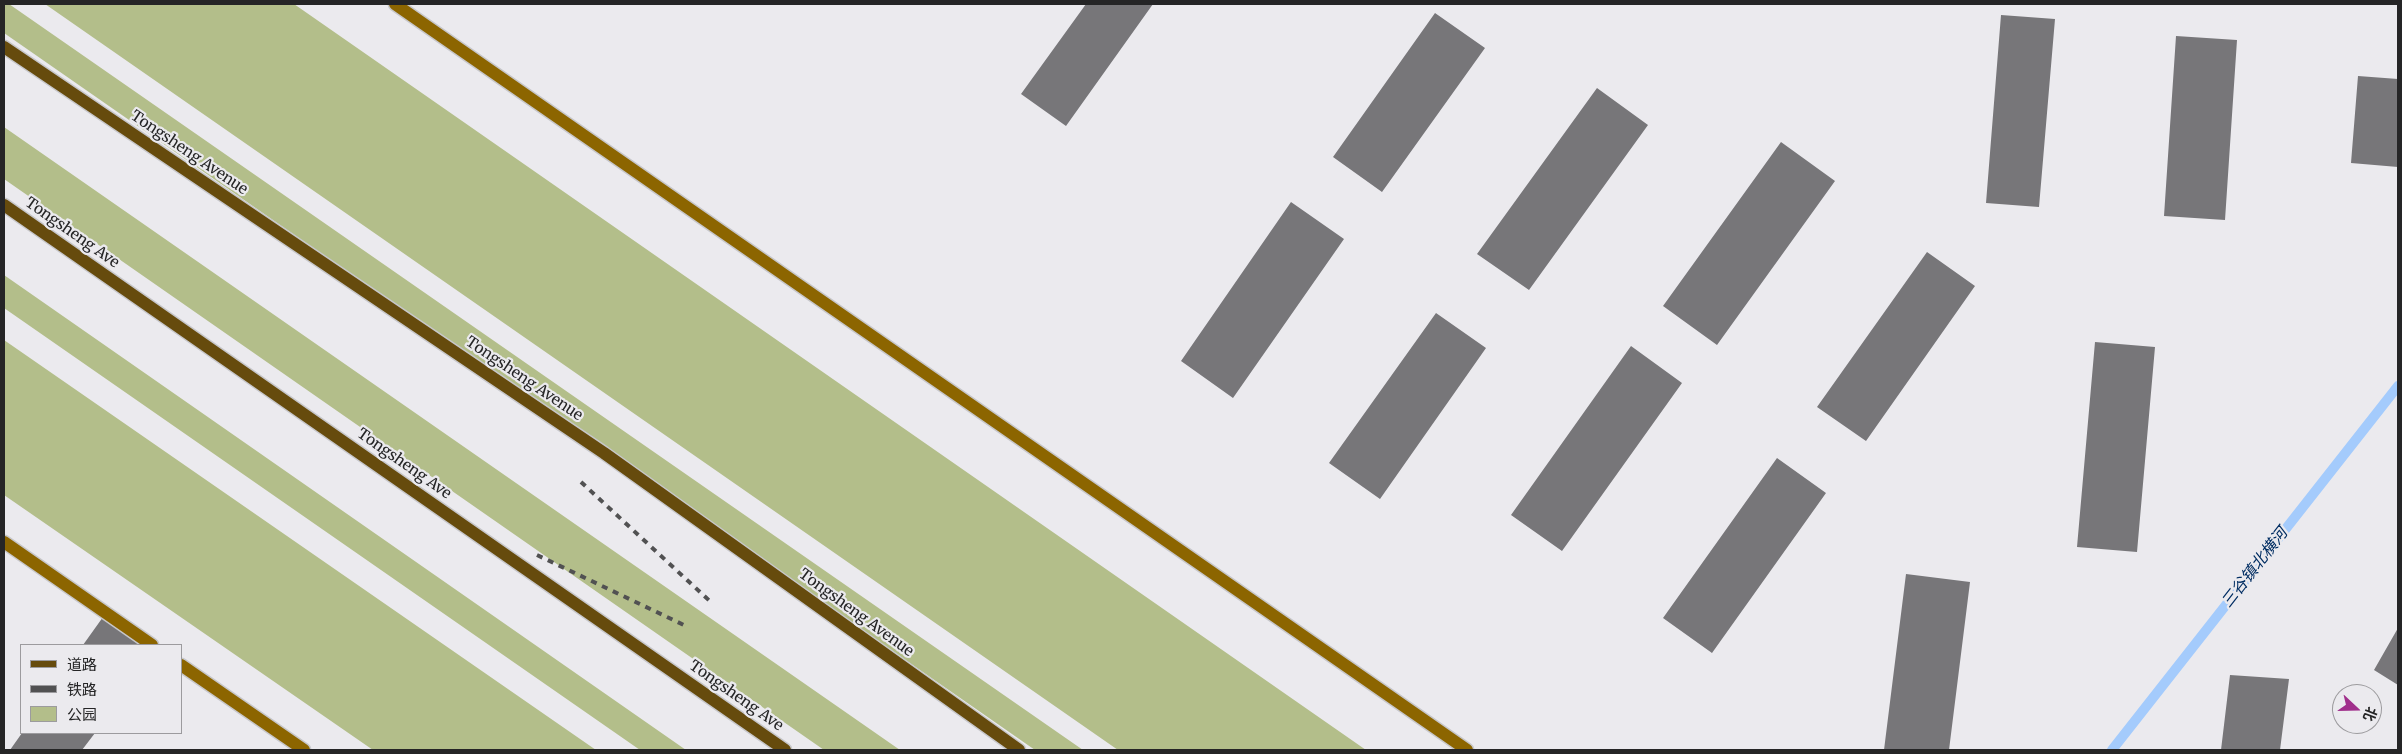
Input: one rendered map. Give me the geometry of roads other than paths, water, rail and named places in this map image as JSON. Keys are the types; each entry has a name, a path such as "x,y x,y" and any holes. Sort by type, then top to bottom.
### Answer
{"main road":[{"name":"Tongsheng Avenue","path":"4,48 604,453 1019,750"},
{"name":"Tongsheng Ave","path":"4,205 785,750"}],"street":[{"path":"395,4 1467,750"},
{"path":"4,542 151,644"},
{"path":"182,666 304,750"}],"waterway":[{"name":"三谷镇北横河","path":"2112,750 2398,386"}],"railway":[{"path":"581,482 713,604"},
{"path":"537,555 686,626"}]}
